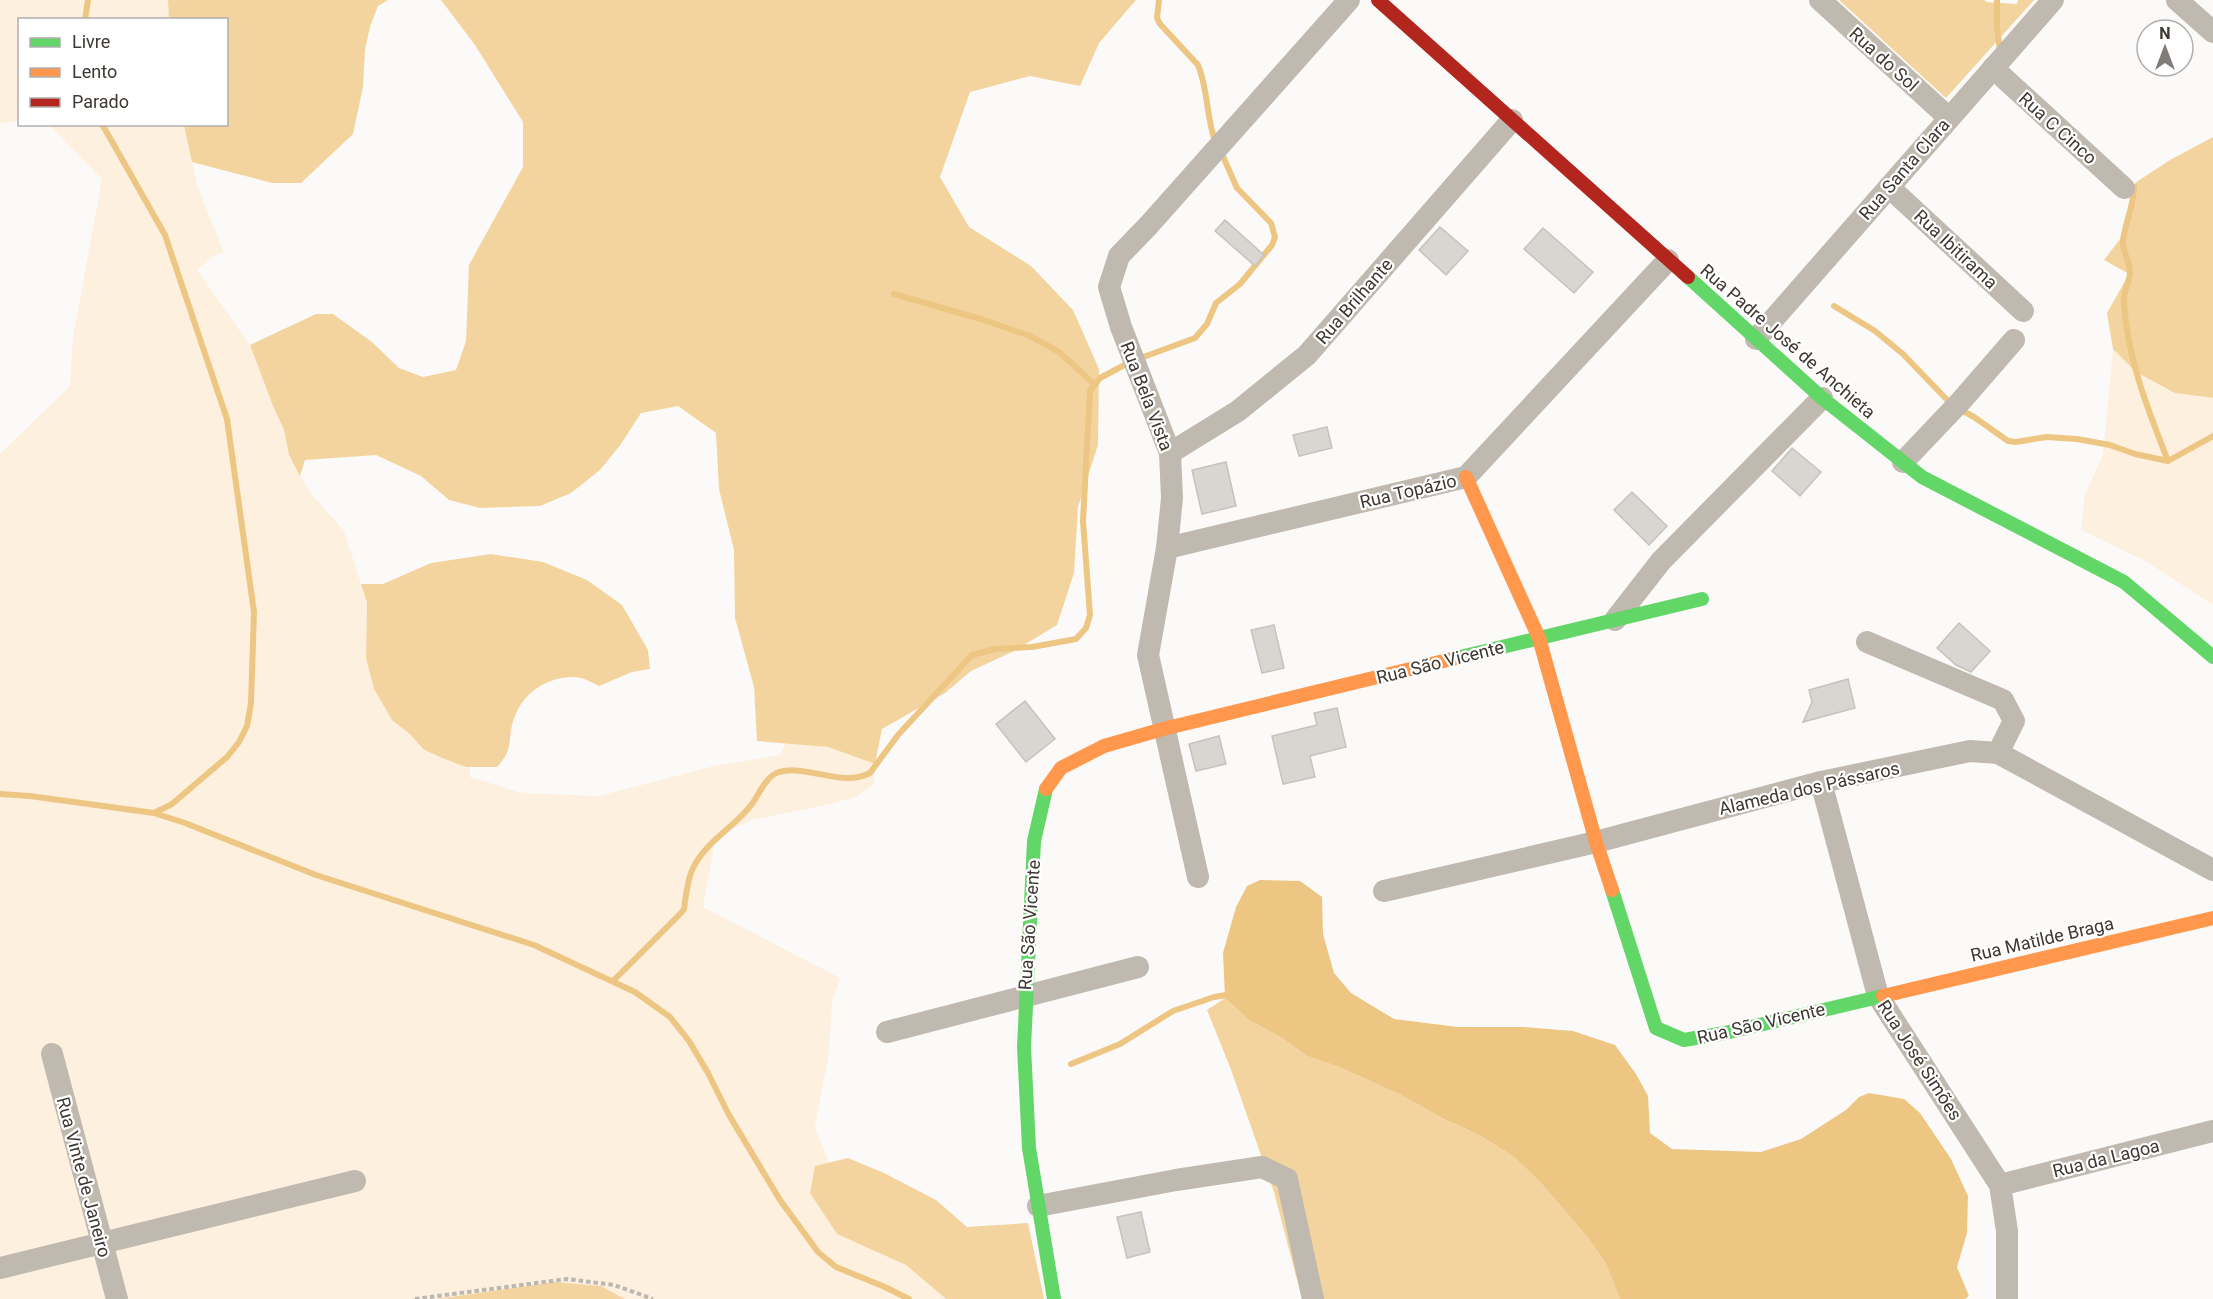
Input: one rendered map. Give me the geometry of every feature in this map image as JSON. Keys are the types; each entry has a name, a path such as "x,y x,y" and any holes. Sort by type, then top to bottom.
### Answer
{"street":[{"name":"Rua Bela Vista","path":"1198,877 1148,655 1167,548 1172,498 1170,453 1121,327 1109,287 1119,256 1350,0"},
{"name":"Rua Padre José de Anchieta","path":"1378,0 1822,398 1922,477 2124,582 2213,657"},
{"name":"Rua do Sol","path":"1820,0 1949,118"},
{"name":"Rua Santa Clara","path":"1756,339 2053,0"},
{"path":"2177,0 2213,32"},
{"name":"Rua C Cinco","path":"1993,68 2124,188"},
{"name":"Rua Brilhante","path":"1170,453 1238,411 1307,355 1512,120"},
{"name":"Rua Ibitirama","path":"1889,187 2023,311"},
{"name":"Rua Topázio","path":"1167,548 1466,477 1668,260"},
{"path":"1904,462 2014,340"},
{"path":"1615,620 1661,561 1822,398"},
{"name":"Rua São Vicente","path":"1466,477 1539,638 1596,842 1656,1028 1684,1040 1725,1033 1878,996"},
{"name":"Rua São Vicente","path":"1038,1206 1029,1149 1024,1047 1025,996 1034,841 1047,785 1061,768 1104,746 1163,729 1702,599"},
{"path":"1866,642 2003,700 2014,721 1998,753"},
{"name":"Alameda dos Pássaros","path":"1384,891 1596,842 1821,782 1970,751 1998,753 2213,870"},
{"name":"Rua José Simões","path":"1821,782 1878,996 2000,1185 2007,1231 2007,1299"},
{"name":"Rua Matilde Braga","path":"1878,996 2213,918"},
{"path":"887,1032 1138,967"},
{"name":"Rua Vinte de Janeiro","path":"52,1054 117,1299"},
{"name":"Rua da Lagoa","path":"2000,1185 2213,1131"},
{"path":"1054,1299 1038,1206 1176,1180 1262,1167 1287,1179 1313,1299"},
{"path":"0,1268 355,1181"}],"path":[{"path":"415,1299 567,1278 614,1285 653,1299"}],"shaded area":[{"path":"0,0 168,0 169,18 18,18 18,120 0,124"},
{"path":"168,0 388,0 378,6 370,27 365,50 363,87 353,134 301,183 272,183 192,162 184,126 228,126 228,18 169,18"},
{"path":"441,0 1136,0 1099,43 1080,86 1030,76 970,92 940,177 969,227 1031,266 1073,310 1099,369 1098,445 1078,507 1074,573 1057,625 1014,651 971,671 945,693 882,729 875,764 828,747 757,741 754,687 735,618 734,550 719,489 716,433 678,406 641,413 621,444 600,470 571,493 540,506 480,508 449,500 421,476 376,455 305,460 300,476 289,455 284,430 250,345 316,314 333,314 372,342 399,368 423,377 456,370 466,341 469,265 523,167 523,122 475,45"},
{"path":"1839,0 1984,0 2017,4 2018,0 2034,0 1946,98"},
{"path":"50,126 184,126 198,188 224,253 213,256 197,270 250,345 284,430 289,456 309,491 344,531 367,602 366,658 392,720 411,735 423,749 470,767 470,777 522,793 599,796 714,766 780,755 786,743 828,747 875,764 874,784 856,797 752,820 716,836 703,907 840,978 832,1002 829,1053 815,1127 829,1163 815,1166 837,1234 906,1265 946,1299 625,1299 601,1286 437,1299 0,1299 0,454 70,386 73,337 102,179"},
{"path":"2213,137 2213,398 2175,393 2136,372 2113,349 2107,313 2129,274 2104,260 2127,230 2135,183 2170,160"},
{"path":"2113,349 2136,372 2198,397 2213,398 2213,605 2147,562 2081,530 2085,494 2103,455"},
{"path":"491,554 543,562 587,580 622,605 648,650 650,669 632,672 599,686 573,677 546,683 531,693 519,707 512,723 507,754 497,767 466,767 423,749 411,735 392,720 374,689 366,658 367,602 361,584 383,584 431,563"},
{"path":"1260,880 1300,881 1322,897 1323,934 1334,973 1351,993 1394,1019 1458,1027 1524,1027 1573,1031 1615,1045 1636,1074 1648,1096 1650,1133 1672,1149 1761,1152 1801,1139 1846,1110 1859,1097 1869,1093 1904,1099 1920,1113 1951,1159 1968,1196 1967,1233 1957,1267 1969,1296 1965,1299 1620,1299 1606,1264 1589,1239 1541,1183 1513,1156 1479,1135 1401,1095 1339,1067 1307,1056 1282,1038 1249,1020 1225,998 1223,953 1236,907 1247,886"},
{"path":"1225,998 1249,1020 1282,1038 1307,1056 1339,1067 1401,1095 1479,1135 1513,1156 1541,1183 1589,1239 1606,1264 1620,1299 1302,1299 1274,1192 1230,1067 1207,1010"},
{"path":"848,1158 884,1173 936,1200 967,1227 1028,1223 1044,1299 946,1299 906,1265 837,1234 810,1193 815,1166"},
{"path":"554,1282 601,1286 625,1299 437,1299"}],"building":[{"path":"1225,220 1264,255 1255,266 1215,231"},
{"path":"1440,227 1468,251 1446,275 1419,250"},
{"path":"1543,228 1593,272 1574,293 1524,249"},
{"path":"1327,427 1332,448 1299,456 1293,435"},
{"path":"1792,448 1821,472 1800,496 1772,471"},
{"path":"1226,462 1236,506 1202,514 1192,470"},
{"path":"1632,492 1667,526 1649,545 1614,510"},
{"path":"1959,623 1990,651 1971,672 1956,665 1937,648"},
{"path":"1274,625 1284,668 1262,673 1251,630"},
{"path":"1848,679 1855,708 1803,722 1812,702 1809,690"},
{"path":"1025,701 1055,739 1026,762 996,724"},
{"path":"1337,708 1346,747 1310,756 1315,777 1283,784 1272,736 1317,725 1314,713"},
{"path":"1219,736 1226,764 1196,771 1189,744"},
{"path":"1141,1212 1150,1252 1127,1258 1117,1217"}],"waterway":[{"path":"85,18 88,0"},
{"path":"1159,0 1157,18 1160,24 1198,65 1204,83 1215,141"},
{"path":"1997,0 2000,51"},
{"path":"103,126 165,235 227,419 254,612 251,703 247,726 239,742 227,757 172,804 154,813"},
{"path":"613,981 681,913 684,909 689,878 699,858 745,812 774,774 790,770 848,778 870,773 898,735 972,655 995,649 1032,647 1076,639 1086,628 1090,615 1083,521 1090,391 1100,378 1130,362 1195,338 1207,324 1216,303 1240,284 1272,245 1275,237 1271,223 1237,188 1221,152"},
{"path":"2134,187 2123,241 2130,272 2124,298 2126,323 2140,383 2168,461"},
{"path":"894,294 1030,336 1059,352 1094,384"},
{"path":"1834,306 1875,331 1903,354 1952,405 1974,417 2008,441 2016,442 2046,437 2077,439 2110,445 2135,454 2168,461 2213,436"},
{"path":"0,794 154,813 316,875 534,945 635,992 670,1017 689,1041 729,1115 780,1200 818,1252 836,1267 909,1299"},
{"path":"1071,1064 1120,1044 1173,1011 1214,997 1232,994"}],"traffic: fast":[{"path":"1688,277 1822,398 1922,477 2124,582 2213,657"},
{"path":"1456,658 1702,599"},
{"path":"1046,789 1034,841 1024,1047 1029,1148 1054,1299"},
{"path":"1612,890 1656,1028 1684,1040 1725,1033 1883,996"}],"traffic: slow":[{"path":"1466,477 1539,638 1596,842 1612,890"},
{"path":"1046,789 1061,768 1104,746 1163,729 1456,658"},
{"path":"1883,996 2213,918"}],"traffic: jam":[{"path":"1378,0 1688,277"}]}
